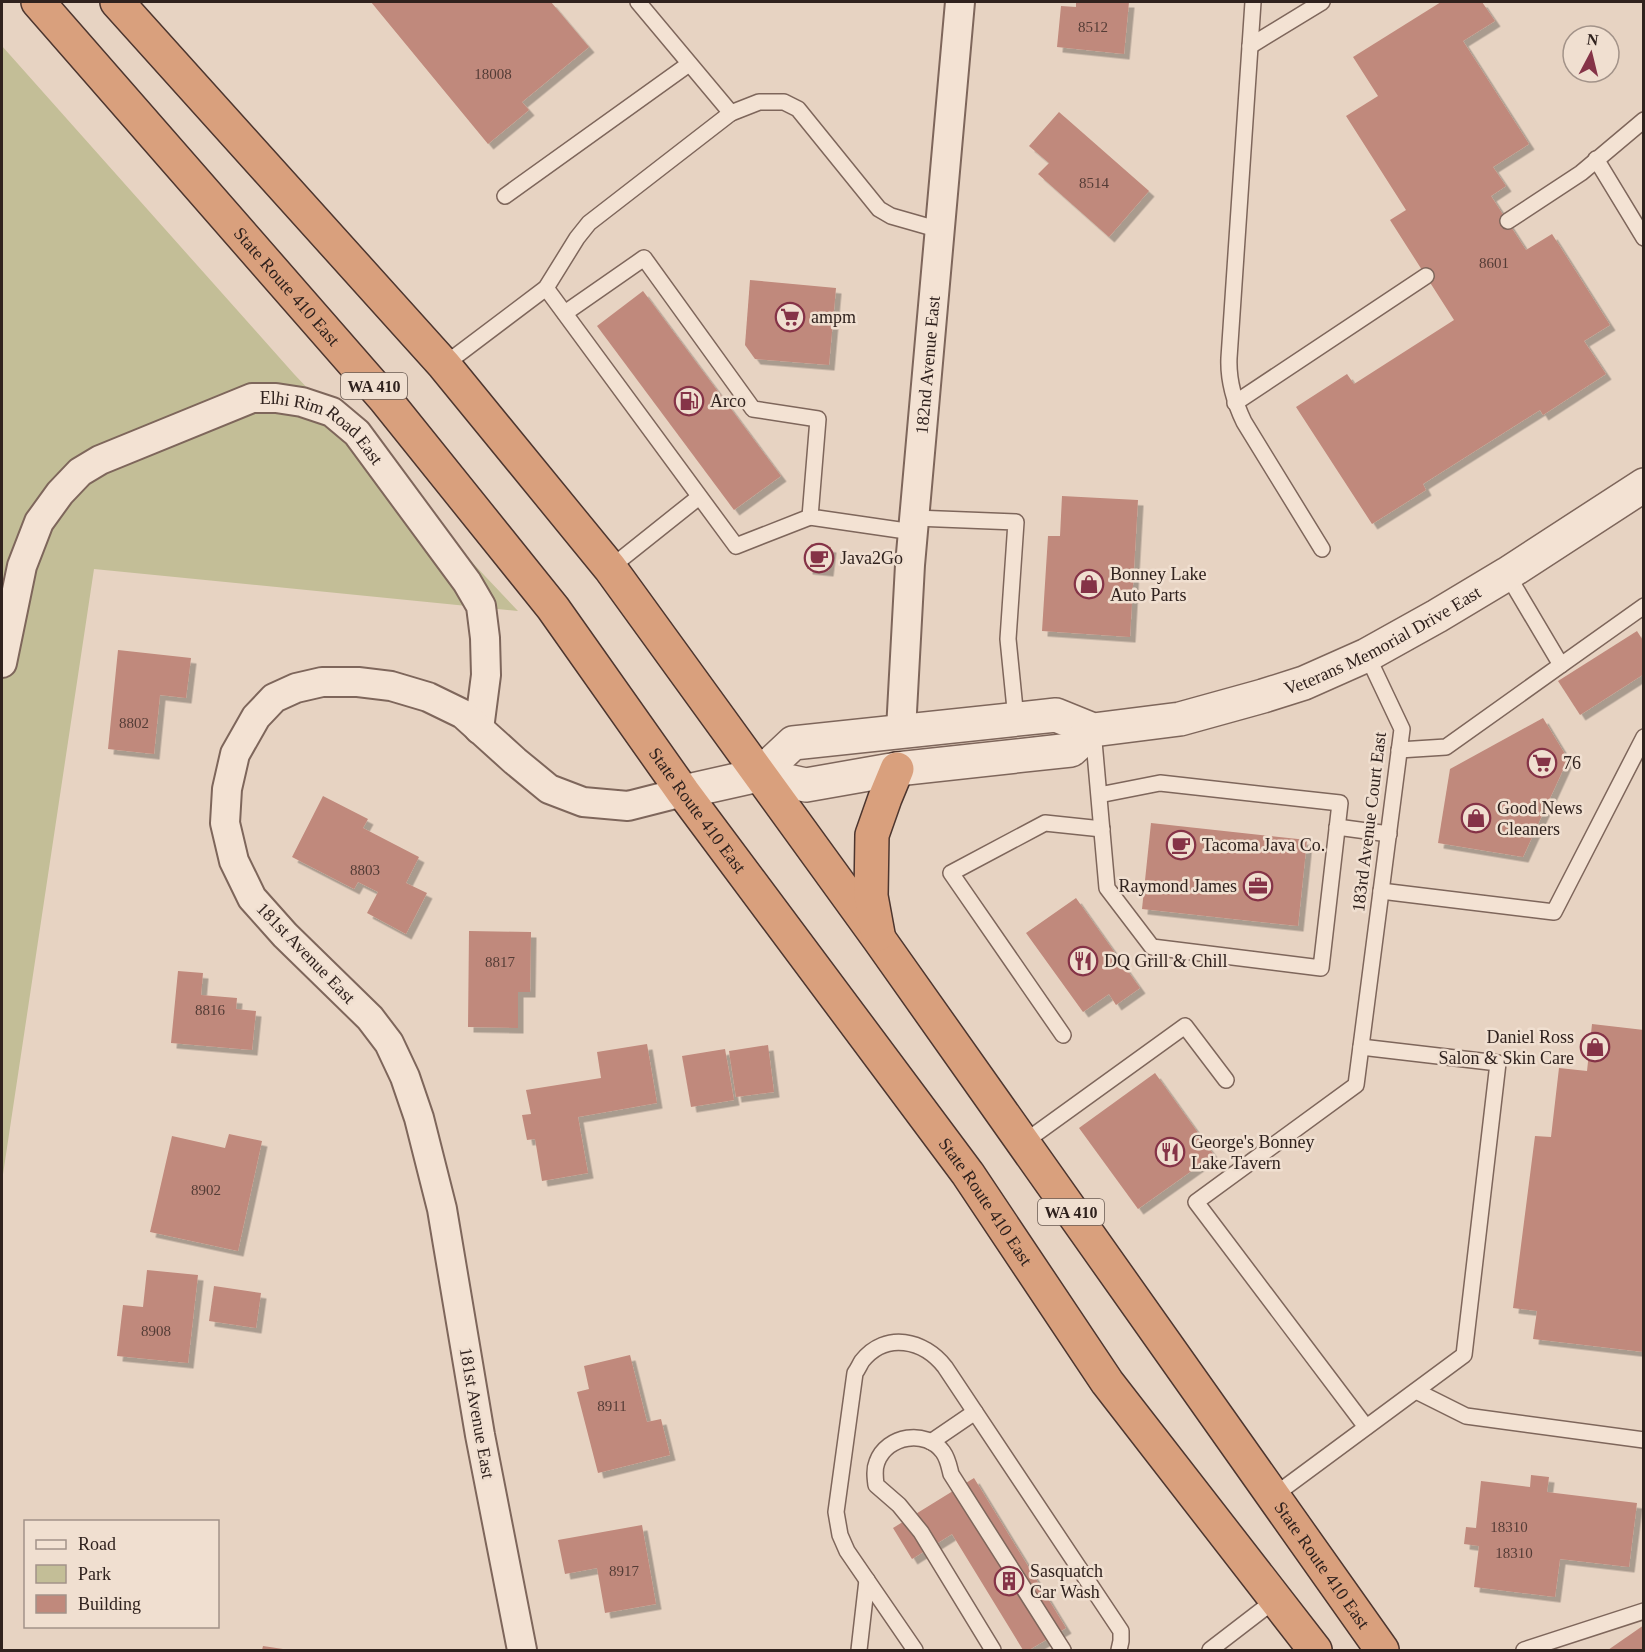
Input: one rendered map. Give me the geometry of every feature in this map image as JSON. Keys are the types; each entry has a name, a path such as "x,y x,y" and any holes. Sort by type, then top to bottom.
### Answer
{"highway":[{"name":"State Route 410 East","path":"38,2 385,399 553,608 682,792 968,1174 1107,1382 1315,1650"},
{"name":"State Route 410 East","path":"117,2 444,365 610,568 879,939 1382,1650"},
{"path":"879,939 871,896 872,835 897,770"}],"street":[{"name":"182nd Avenue East","path":"901,730 914,525 960,2"},
{"name":"Elhi Rim Road East","path":"2,663 22,566 39,522 60,493 80,472 100,459 252,398 276,398 302,402 332,412 357,433 467,582 481,606 486,638 486,675 479,729"},
{"name":"Veterans Memorial Drive East","path":"759,775 793,743 1056,715 1093,729 1180,719 1304,683 1367,655 1437,616 1508,574 1644,485"},
{"name":"181st Avenue East","path":"522,1650 480,1435 442,1209 405,1077 389,1043 370,1018 285,935 252,898 234,861 225,823 227,789 235,754 256,717 274,698 296,688 322,682 358,682 391,686 428,697 463,714 549,789 583,802 628,806 682,792"},
{"path":"682,792 759,775 806,785 897,770 1071,750 1093,729"}],"lane":[{"path":"638,2 730,113"},
{"path":"1253,2 1228,358 1230,383 1235,403 1244,422 1322,549"},
{"path":"1250,46 1322,2"},
{"path":"505,196 689,64"},
{"path":"444,365 546,288 589,223 730,113 759,102 784,102 798,109 879,209 891,216 940,230"},
{"path":"1508,221 1581,173 1644,120"},
{"path":"1596,159 1644,238"},
{"path":"565,314 644,258 753,410 818,418 810,517"},
{"path":"1235,403 1426,276"},
{"path":"546,288 735,546 810,517 914,525 1016,522 1008,639 1016,719"},
{"path":"610,568 699,497"},
{"path":"1508,574 1561,664"},
{"path":"1399,750 1446,747 1644,606"},
{"name":"183rd Avenue Court East","path":"1366,1427 1196,1202 1356,1085 1402,729 1367,655"},
{"path":"1093,729 1107,888 1152,947 1321,968 1340,803 1160,783 1099,795"},
{"path":"1381,891 1554,912 1644,737"},
{"path":"1063,1035 951,873 1045,823 1102,828"},
{"path":"1337,827 1389,834"},
{"path":"1023,1143 1185,1026 1226,1080"},
{"path":"1272,1497 1464,1354 1498,1063 1361,1047"},
{"path":"915,1650 847,1551 840,1534 836,1512 855,1373 862,1361 873,1351 900,1342 926,1348 945,1367 1121,1631 1119,1650"},
{"path":"1416,1391 1466,1416 1644,1440"},
{"path":"932,1442 975,1412"},
{"path":"993,1650 916,1525 899,1504 876,1485 875,1473 878,1461 884,1450 894,1443 906,1438 919,1437 932,1442 942,1450 951,1474 1063,1650"},
{"path":"859,1650 867,1580"},
{"path":"1210,1650 1275,1600"},
{"path":"1524,1650 1644,1611"}],"green space":[{"path":"2,46 294,374 518,611 94,569 2,1181"}],"building":[{"path":"371,2 551,2 589,47 522,102 529,110 488,144"},
{"path":"1076,2 1129,2 1124,54 1057,47 1061,6 1076,7"},
{"path":"1441,2 1482,2 1495,21 1463,41 1529,144 1493,167 1506,186 1491,196 1526,250 1552,234 1610,325 1584,341 1606,374 1543,415 1540,410 1423,484 1426,490 1372,524 1296,407 1347,374 1354,384 1454,320 1390,220 1406,210 1346,116 1378,96 1353,57"},
{"path":"1059,112 1149,191 1109,237 1038,174 1049,163 1029,146"},
{"name":"ampm","path":"750,280 836,288 829,365 755,359 745,345"},
{"name":"Arco","path":"643,291 781,476 734,510 597,326"},
{"name":"Bonney Lake Auto Parts","path":"1062,496 1138,500 1130,637 1042,631 1048,536 1060,536"},
{"name":"Java2Go","path":"811,544 831,547 828,571 807,569"},
{"path":"1637,631 1644,642 1644,674 1580,715 1558,681"},
{"path":"118,650 191,658 186,698 160,695 154,754 108,749"},
{"path":"1543,718 1568,759 1523,857 1438,843 1450,769"},
{"path":"323,796 368,819 363,828 419,857 406,883 427,893 406,934 367,913 378,892 358,882 354,889 292,857"},
{"path":"1151,823 1307,840 1298,926 1142,909"},
{"name":"DQ Grill & Chill","path":"1076,898 1140,988 1116,1005 1109,994 1083,1012 1026,933"},
{"path":"469,931 531,932 530,992 518,992 518,1028 468,1027"},
{"path":"178,971 203,973 201,995 237,998 236,1009 256,1011 252,1050 171,1043"},
{"path":"1592,1024 1644,1030 1644,1352 1533,1339 1537,1311 1513,1308 1535,1136 1551,1137 1559,1068 1587,1071"},
{"path":"647,1044 657,1103 578,1117 588,1173 542,1181 535,1139 527,1140 522,1115 531,1114 526,1090 601,1078 597,1052"},
{"path":"768,1045 774,1092 736,1097 729,1051"},
{"path":"725,1049 734,1100 691,1107 682,1056"},
{"path":"1155,1073 1214,1155 1138,1209 1079,1128"},
{"path":"229,1134 262,1141 238,1251 150,1232 172,1136 225,1148"},
{"path":"147,1270 198,1275 188,1363 117,1356 123,1305 143,1307"},
{"path":"214,1286 261,1293 256,1328 209,1321"},
{"path":"630,1355 647,1422 661,1419 670,1455 598,1473 577,1392 589,1389 584,1366"},
{"path":"1531,1475 1549,1477 1547,1492 1637,1503 1629,1567 1560,1559 1555,1597 1474,1587 1479,1546 1464,1544 1466,1527 1476,1528 1481,1481 1530,1487"},
{"name":"Sasquatch Car Wash","path":"974,1478 1066,1628 1029,1650 1023,1650 952,1534 912,1559 893,1528"},
{"path":"642,1525 656,1604 605,1613 597,1568 565,1574 558,1540"},
{"path":"1644,1625 1644,1650 1608,1650"},
{"path":"263,1646 283,1649 283,1650 262,1650"}],"place":[{"name":"ampm","path":"790,317"},
{"name":"Arco","path":"689,401"},
{"name":"Java2Go","path":"819,558"},
{"name":"Bonney Lake Auto Parts","path":"1089,584"},
{"name":"76","path":"1542,763"},
{"name":"Good News Cleaners","path":"1476,818"},
{"name":"Tacoma Java Co.","path":"1181,845"},
{"name":"Raymond James","path":"1258,886"},
{"name":"DQ Grill & Chill","path":"1083,961"},
{"name":"Daniel Ross Salon & Skin Care","path":"1595,1047"},
{"name":"George's Bonney Lake Tavern","path":"1170,1152"},
{"name":"Sasquatch Car Wash","path":"1009,1581"}]}
